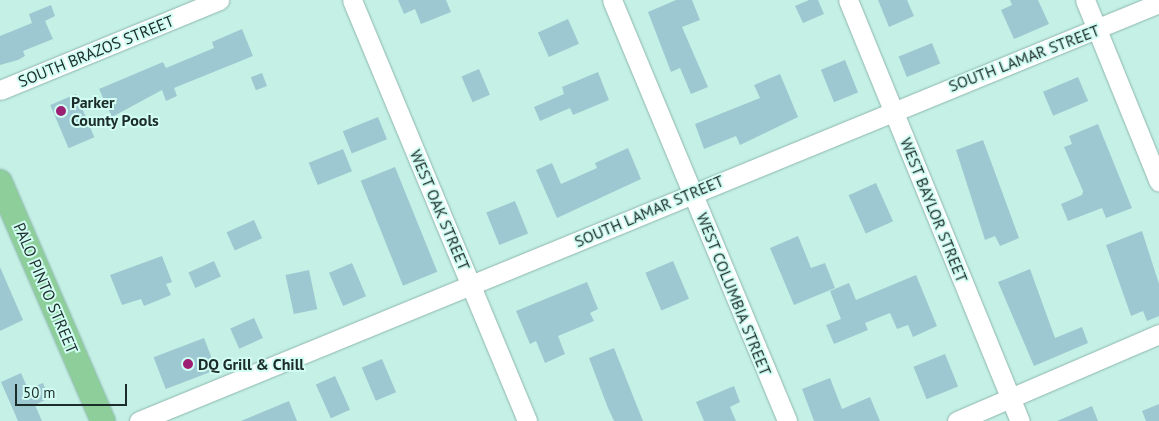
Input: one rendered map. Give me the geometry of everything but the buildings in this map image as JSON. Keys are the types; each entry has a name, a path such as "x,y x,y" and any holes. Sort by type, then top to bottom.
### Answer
{"main road":[{"name":"PALO PINTO STREET","path":"0,182 103,421"}],"street":[{"name":"SOUTH BRAZOS STREET","path":"0,90 220,0"},
{"name":"WEST OAK STREET","path":"352,0 527,421"},
{"name":"WEST COLUMBIA STREET","path":"612,0 787,421"},
{"name":"WEST BAYLOR STREET","path":"848,0 1020,421"},
{"path":"1085,0 1159,182"},
{"name":"SOUTH LAMAR STREET","path":"140,421 472,287 692,192 893,109 1098,29 1159,3"},
{"path":"956,421 1159,334"}],"place":[{"name":"Parker County Pools","path":"61,111"},
{"name":"DQ Grill & Chill","path":"188,364"}]}
